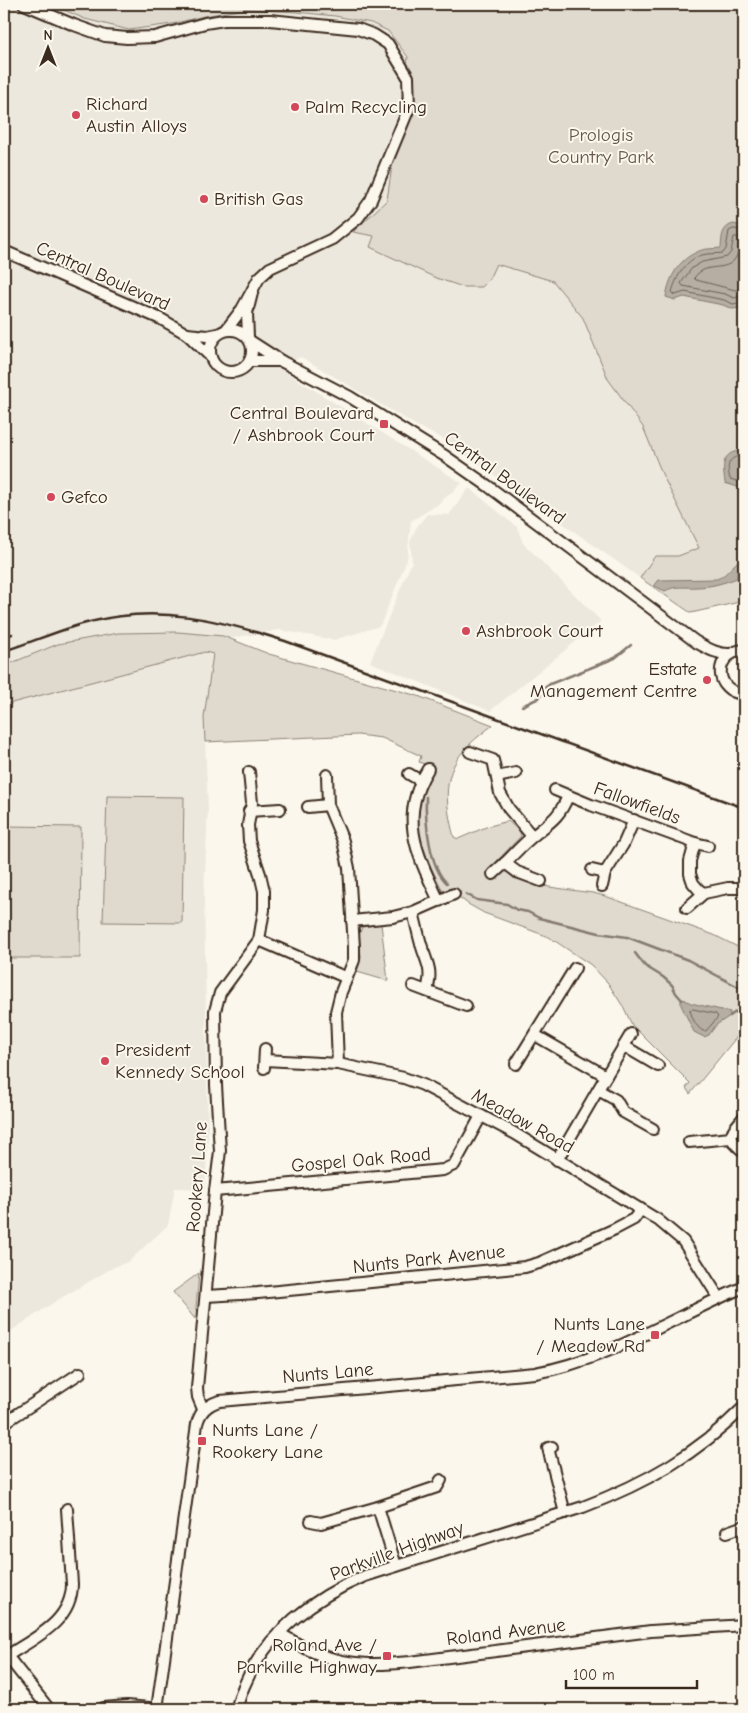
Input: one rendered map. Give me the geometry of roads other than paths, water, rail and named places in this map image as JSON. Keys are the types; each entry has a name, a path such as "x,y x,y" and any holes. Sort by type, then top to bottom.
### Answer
{"street":[{"path":"24,4 105,36 127,38 155,37 224,20 270,20 358,28 374,34 388,44 408,77 409,108 371,200 358,218 332,239 270,268 259,278 253,289 242,310 210,346 210,357 216,366 226,372 237,371 250,361 252,352 247,313 253,289"},
{"name":"Central Boulevard","path":"4,251 160,318 187,334 210,357"},
{"path":"221,332 237,330 249,339"},
{"name":"Central Boulevard","path":"187,334 207,336 221,332"},
{"name":"Central Boulevard","path":"249,339 281,361 350,398 445,456 696,642 714,652 730,654"},
{"name":"Central Boulevard","path":"250,361 281,361"},
{"name":"Central Boulevard","path":"696,642 714,661 728,688 736,693 744,694"},
{"path":"721,672 723,662 730,654 744,649"},
{"path":"470,752 493,760 500,793 509,810 532,836"},
{"path":"428,769 413,802 413,829 420,860 439,901"},
{"name":"Rookery Lane","path":"204,1410 198,1397 197,1388 220,1151 215,1011 220,993 259,940 264,910 264,892 249,841 249,811 252,803 249,772"},
{"path":"497,777 516,772"},
{"path":"409,774 421,781"},
{"path":"327,775 328,805 343,841 349,868 354,960 341,992 336,1012 338,1064"},
{"name":"Fallowfields","path":"555,790 695,843 708,846"},
{"name":"Fallowfields","path":"494,874 532,836 558,815 568,796"},
{"path":"308,806 328,805"},
{"path":"249,811 280,810"},
{"path":"602,886 605,873 624,843 634,820"},
{"name":"Fallowfields","path":"695,843 690,861 690,874 693,883 704,893"},
{"path":"505,863 517,872 541,881"},
{"path":"592,870 605,873"},
{"path":"687,908 704,893 728,888 744,888"},
{"path":"352,921 386,918 413,912 452,895"},
{"path":"413,912 421,945 430,970 427,991"},
{"path":"259,940 347,978"},
{"path":"516,1064 575,968"},
{"path":"413,986 466,1006"},
{"path":"557,1160 631,1034"},
{"path":"535,1035 606,1076"},
{"path":"624,1046 658,1066"},
{"name":"Meadow Road","path":"265,1049 264,1064 338,1064 404,1078 422,1085 482,1116 658,1220 683,1241 719,1298"},
{"path":"598,1090 616,1100 623,1112 653,1129"},
{"name":"Gospel Oak Road","path":"215,1191 444,1170 454,1165 482,1116"},
{"path":"744,1117 731,1132 730,1138 744,1152"},
{"path":"689,1142 730,1138"},
{"name":"Nunts Park Avenue","path":"206,1296 258,1293 525,1267 539,1264 628,1222 634,1219 641,1209"},
{"name":"Nunts Lane","path":"204,1410 214,1402 220,1401 535,1373 558,1369 600,1354 744,1287"},
{"path":"4,1423 80,1373"},
{"name":"Parkville Highway","path":"236,1709 252,1670 279,1633 303,1612 332,1592 356,1580 396,1566 565,1513 614,1495 656,1475 705,1442 744,1407"},
{"path":"157,1709 197,1424 204,1410"},
{"path":"548,1447 565,1513"},
{"path":"311,1521 321,1523 378,1507 437,1487 441,1480"},
{"path":"378,1507 396,1566"},
{"path":"50,1709 5,1654 55,1624 68,1605 72,1584 67,1509"},
{"path":"727,1532 744,1526"},
{"name":"Roland Avenue","path":"279,1633 322,1656 352,1663 381,1664 651,1631 744,1625"},
{"path":"104,1709 127,1707 149,1709"}],"water":[{"path":"733,224 744,226 744,306 732,309 723,305 684,297 675,300 666,297 669,283 680,265 690,255 706,249 721,248 724,230"},
{"path":"744,450 744,489 725,483 724,464 731,453"},
{"path":"744,555 744,564 737,573 737,578 732,580 702,587 677,587 665,591 654,586 659,580 717,579 724,575"},
{"path":"683,999 691,1003 730,1012 730,1016 716,1025 709,1035 704,1037 694,1032 681,1005 681,1000"}],"waterway":[{"path":"522,706 539,698 543,689 550,684 615,658 631,645"},
{"path":"426,797 429,843 436,866 447,883"},
{"path":"466,894 477,900 507,904 539,918 599,933 627,937 688,960 744,990"},
{"path":"635,953 645,966 672,985 682,1000"},
{"path":"730,1016 744,1006"}],"railway":[{"path":"4,651 79,625 115,617 140,614 189,617 213,621 285,641 744,808"},
{"path":"4,637 12,634"}],"place":[{"name":"Palm Recycling","path":"295,107"},
{"name":"Richard Austin Alloys","path":"76,115"},
{"name":"British Gas","path":"204,199"},
{"name":"Central Boulevard / Ashbrook Court","path":"384,424"},
{"name":"Gefco","path":"51,497"},
{"name":"Ashbrook Court","path":"466,631"},
{"name":"Estate Management Centre","path":"707,680"},
{"name":"President Kennedy School","path":"105,1061"},
{"name":"Nunts Lane / Meadow Rd","path":"655,1335"},
{"name":"Nunts Lane / Rookery Lane","path":"202,1441"},
{"name":"Roland Ave / Parkville Highway","path":"387,1656"}],"park label":[{"name":"Prologis Country Park","path":"601,146"}]}
